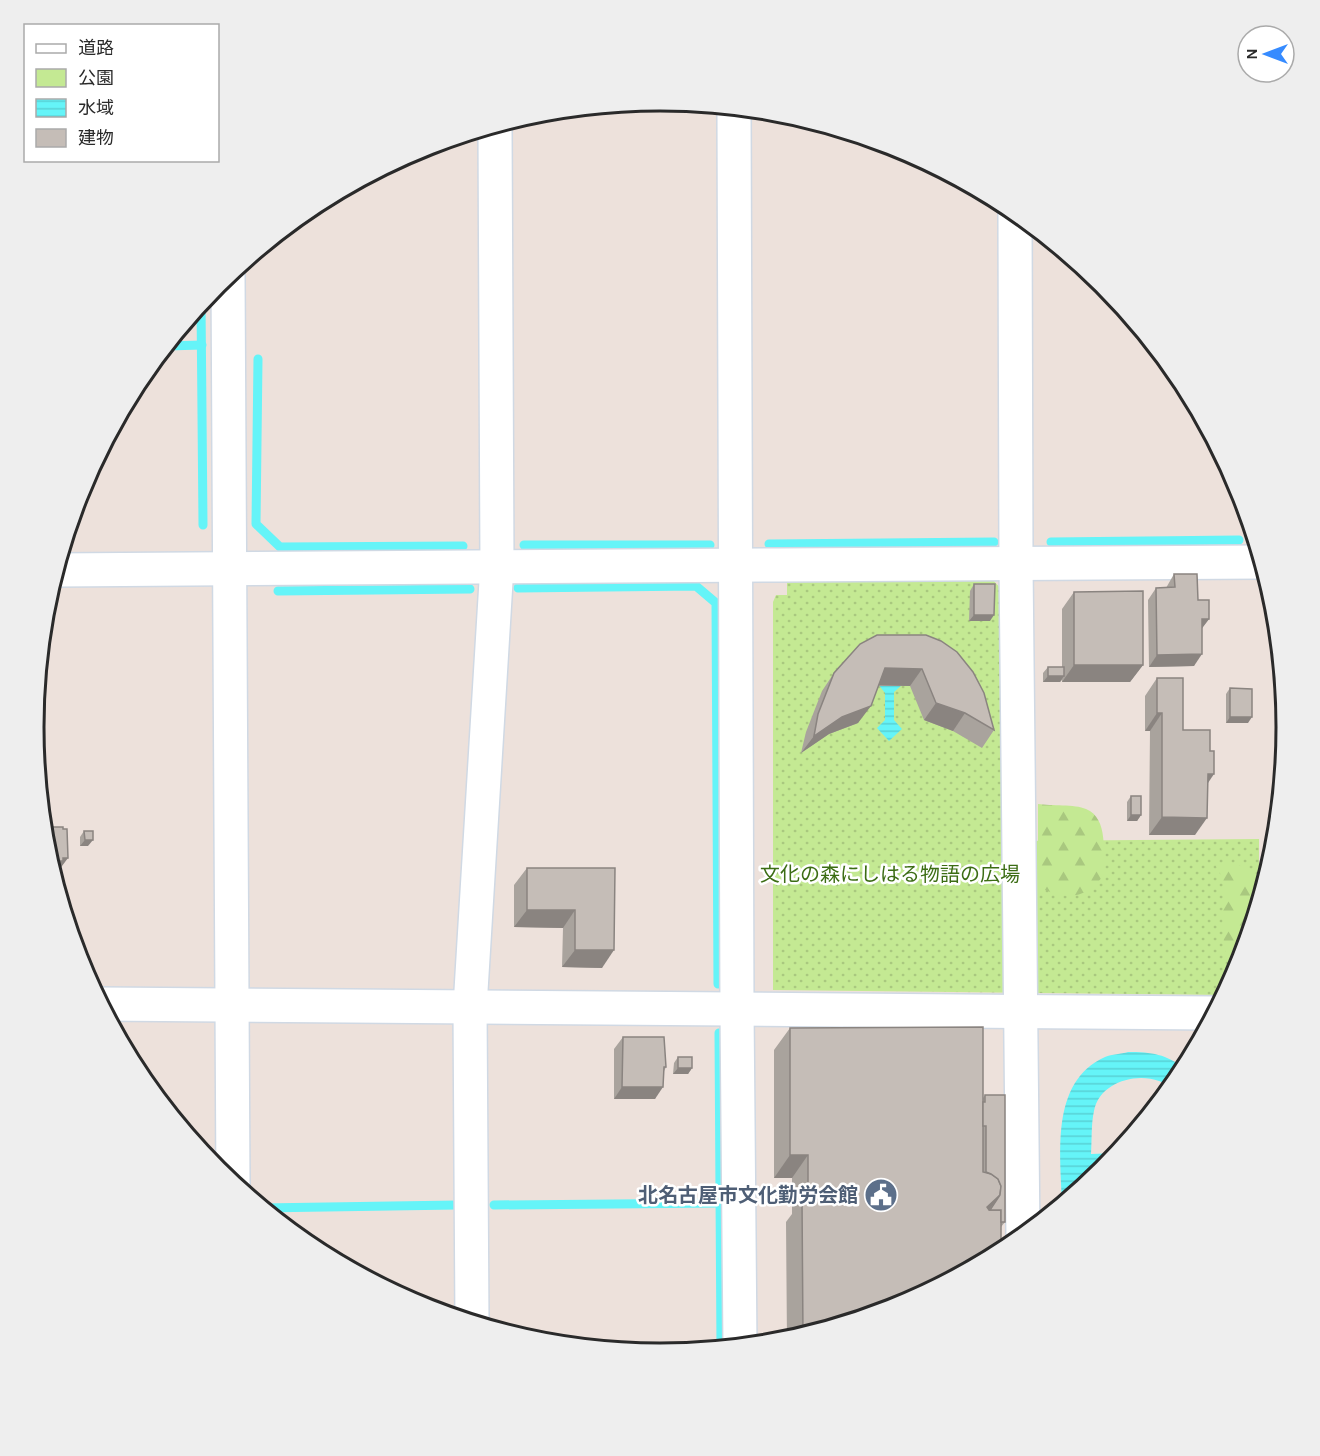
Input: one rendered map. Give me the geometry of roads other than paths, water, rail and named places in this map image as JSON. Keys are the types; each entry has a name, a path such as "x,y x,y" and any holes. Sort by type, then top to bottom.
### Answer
{"street":[{"path":"734,116 740,1339"},
{"path":"472,1315 470,1007 497,565 495,134"},
{"path":"1015,224 1023,1226"},
{"path":"228,288 233,1172"},
{"path":"65,570 497,565 736,566 1253,562"},
{"path":"109,1004 1207,1013"}],"water":[{"path":"878,684 902,685 894,692 894,720 902,729 889,741 877,728 885,720 885,693"},
{"path":"1128,1052 1144,1053 1158,1055 1177,1064 1164,1083 1150,1079 1129,1079 1119,1082 1103,1093 1094,1111 1091,1154 1106,1153 1062,1196 1060,1143 1067,1102 1075,1084 1087,1069 1111,1055"}],"waterway":[{"path":"201,317 203,525"},
{"path":"177,346 202,345"},
{"path":"258,359 256,524 280,547 463,546"},
{"path":"1051,542 1239,540"},
{"path":"769,544 994,542"},
{"path":"524,545 710,545"},
{"path":"518,588 696,586 716,603 718,984"},
{"path":"278,591 470,589"},
{"path":"719,1033 721,1341"},
{"path":"494,1205 720,1203"},
{"path":"274,1208 457,1205"}],"place":[{"name":"北名古屋市文化勤労会館","path":"881,1195"}],"park label":[{"name":"文化の森にしはる物語の広場","path":"890,874"}]}
